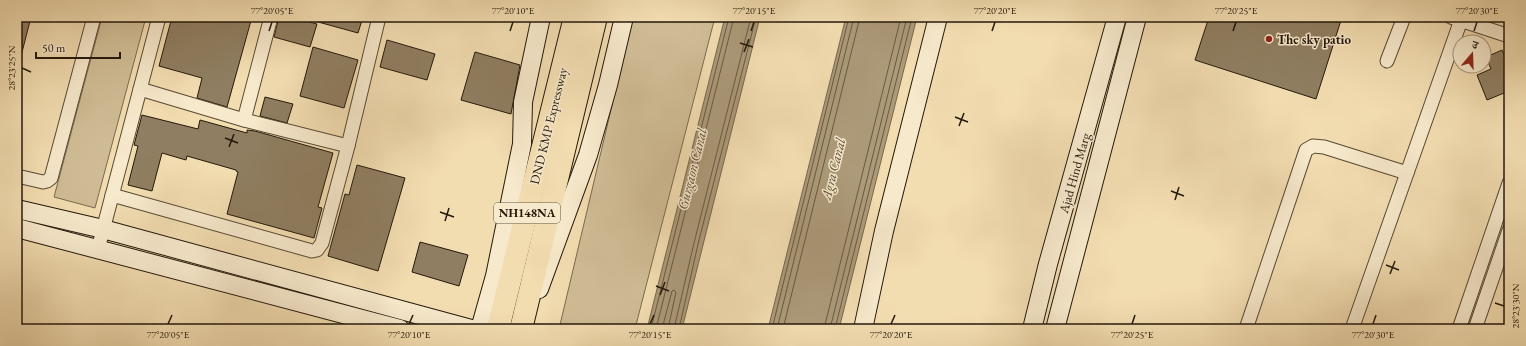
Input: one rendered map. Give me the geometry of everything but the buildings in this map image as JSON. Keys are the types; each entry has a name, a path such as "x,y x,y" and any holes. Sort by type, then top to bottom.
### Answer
{"highway":[{"name":"DND KMP Expressway","path":"521,329 566,99 575,17"},
{"name":"DND KMP Expressway","path":"498,329 566,99 596,17"}],"street":[{"path":"17,176 43,182 51,178 94,17"},
{"path":"98,249 159,17"},
{"path":"244,120 271,17"},
{"path":"112,195 312,251 317,250 322,243 348,146 379,17"},
{"path":"480,329 495,276 522,144 523,102 541,17"},
{"path":"531,329 540,288 588,156 608,85 624,17"},
{"path":"863,329 884,231 938,17"},
{"name":"Ajad Hind Marg","path":"1033,325 1048,264 1117,17"},
{"path":"1033,325 1055,328 1137,17"},
{"path":"1387,61 1404,17"},
{"path":"1352,329 1407,173 1456,19 1509,36"},
{"path":"140,89 244,120 348,146"},
{"path":"1246,329 1306,150 1313,146 1324,147 1407,173"},
{"path":"1458,329 1509,182"},
{"path":"17,209 103,230 471,329"},
{"path":"17,228 400,329"},
{"path":"1475,329 1509,230"}],"shaded area":[{"path":"102,17 146,17 95,208 54,197"},
{"path":"633,17 715,17 635,329 559,329"}],"water":[{"name":"Gurgaon Canal","path":"725,17 760,17 682,329 647,329"},
{"name":"Agra Canal","path":"846,17 917,17 839,329 768,329"}],"place":[{"name":"The sky patio","path":"1269,39"}]}
